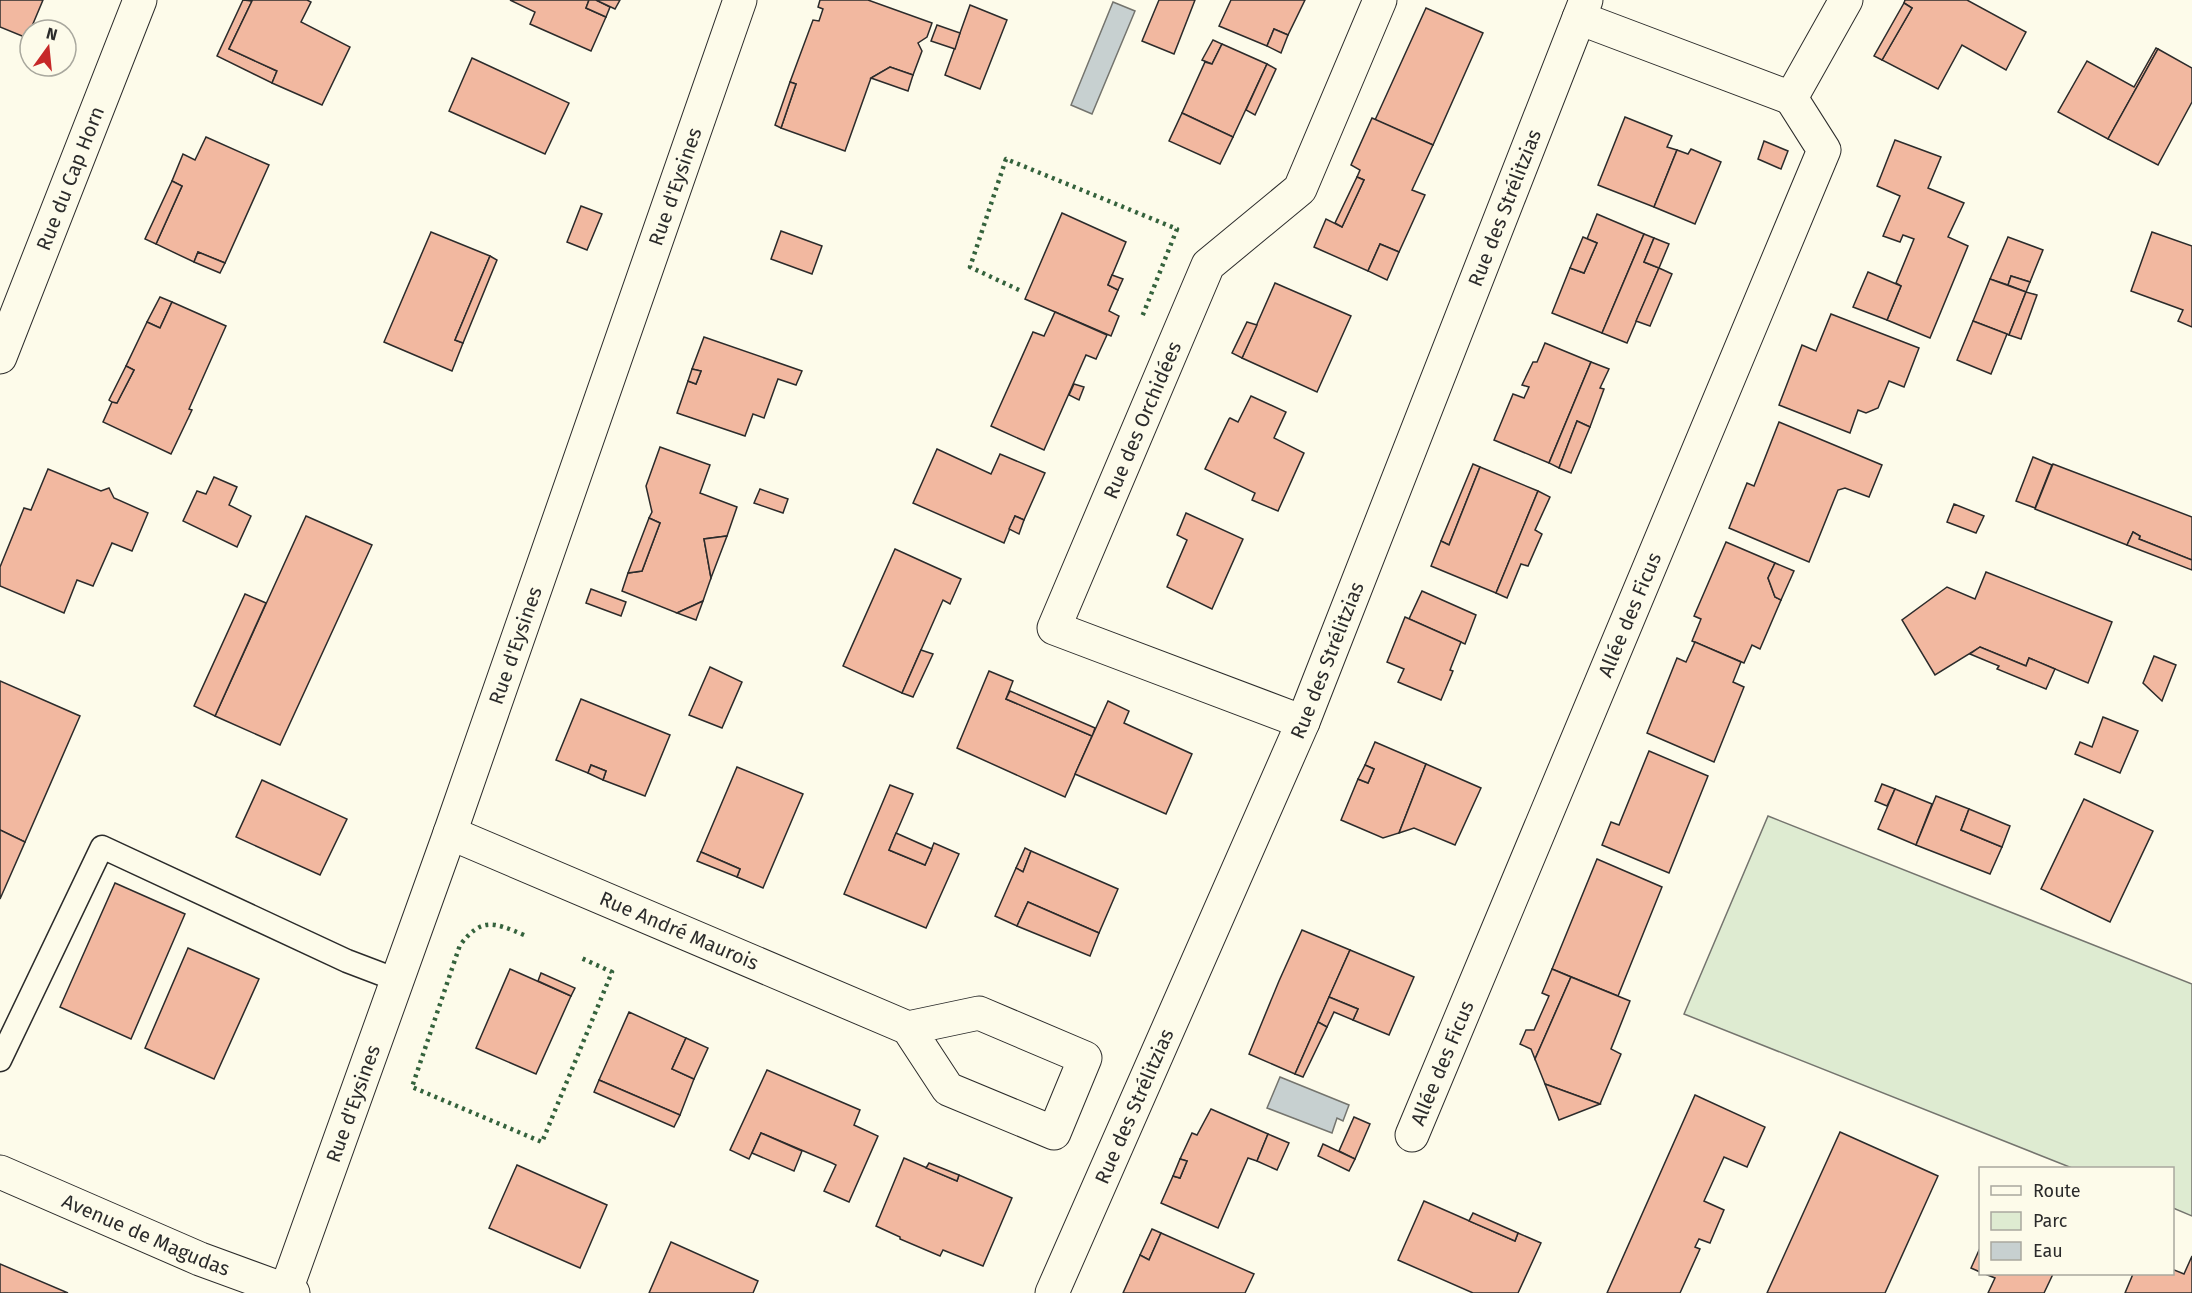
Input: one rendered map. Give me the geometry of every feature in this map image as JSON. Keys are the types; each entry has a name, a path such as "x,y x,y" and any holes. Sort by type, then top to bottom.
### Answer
{"street":[{"name":"Rue du Cap Horn","path":"0,357 140,0"},
{"name":"Rue d'Eysines","path":"288,1292 740,0"},
{"name":"Rue des Orchidées","path":"1304,722 1054,628 1208,265 1300,189 1380,0"},
{"path":"1791,98 1846,0"},
{"name":"Rue des Strélitzias","path":"1052,1293 1304,722 1583,9 1791,98"},
{"name":"Allée des Ficus","path":"1412,1135 1824,150 1791,98"},
{"name":"Rue André Maurois","path":"450,833 908,1028"},
{"path":"979,1012 1085,1058 1054,1133 948,1089 908,1028 979,1012"},
{"name":"Avenue de Magudas","path":"0,1172 200,1258 288,1292"}],"lane":[{"path":"0,1060 102,847 347,961 397,980"}],"green space":[{"path":"1768,816 2192,984 2192,1216 2174,1208 2174,1167 2069,1167 1684,1014"}],"water":[{"path":"1113,2 1135,11 1092,114 1071,105"},
{"path":"1280,1077 1349,1105 1343,1121 1337,1118 1332,1133 1267,1108"}],"building":[{"path":"0,0 43,0 35,18 18,18 18,34 0,27"},
{"path":"243,0 252,1 229,49 277,71 272,83 217,56"},
{"path":"249,0 307,0 311,2 301,22 350,47 322,105 272,83 277,71 229,49 252,1"},
{"path":"510,0 589,0 586,8 606,17 591,51 530,24 535,12"},
{"path":"589,0 596,0 610,7 606,17 586,8"},
{"path":"596,0 620,0 615,9"},
{"path":"820,0 868,0 932,23 927,37 918,43 922,51 913,75 890,67 871,78 845,151 781,128 796,84 790,82 813,20 819,21 823,9 818,7"},
{"path":"1159,0 1195,0 1174,54 1142,41"},
{"path":"1231,0 1305,0 1288,35 1274,29 1267,46 1219,26"},
{"path":"1905,0 1967,0 2026,32 2006,70 1962,45 1938,89 1882,60 1912,8 1904,3"},
{"path":"1904,3 1912,8 1882,60 1874,56"},
{"path":"970,5 1007,20 980,89 945,75"},
{"path":"1426,8 1483,33 1433,145 1375,120"},
{"path":"937,25 960,33 955,49 931,41"},
{"path":"1274,29 1288,35 1281,53 1267,46"},
{"path":"1213,40 1222,44 1212,64 1202,60"},
{"path":"1222,44 1267,64 1233,137 1182,113 1205,62 1212,64"},
{"path":"2156,48 2158,49 2108,139 2058,112 2087,61 2134,87"},
{"path":"2158,49 2192,68 2192,102 2158,165 2108,139"},
{"path":"472,58 569,103 545,154 449,111"},
{"path":"1267,64 1276,69 1255,115 1246,110"},
{"path":"890,67 913,75 908,91 871,78"},
{"path":"790,82 796,84 781,128 775,125"},
{"path":"1182,113 1233,137 1220,164 1169,141"},
{"path":"1625,117 1672,136 1667,147 1677,150 1654,207 1598,185"},
{"path":"1372,118 1433,145 1412,190 1425,195 1399,252 1380,244 1368,271 1314,247 1326,219 1342,227 1364,180 1357,177 1360,170 1351,165"},
{"path":"206,137 269,165 225,263 198,252 194,262 156,244 182,186 172,181 183,154 195,160"},
{"path":"1895,140 1941,157 1928,188 1964,203 1948,237 1968,246 1930,338 1887,320 1901,286 1896,283 1914,239 1903,235 1900,242 1883,236 1900,196 1877,186"},
{"path":"1764,141 1788,151 1781,169 1758,159"},
{"path":"1691,149 1721,162 1695,224 1654,207 1677,150 1688,154"},
{"path":"1357,177 1364,180 1342,227 1335,223"},
{"path":"172,181 182,186 156,244 145,239"},
{"path":"581,206 602,214 587,250 567,242"},
{"path":"1062,213 1126,242 1108,285 1118,290 1109,311 1119,316 1111,336 1025,299"},
{"path":"1597,214 1644,234 1602,333 1552,313 1570,268 1584,273 1597,243 1587,239"},
{"path":"781,231 822,246 812,274 771,259"},
{"path":"431,232 490,256 455,340 463,343 452,371 384,342"},
{"path":"2152,232 2192,246 2192,327 2178,321 2183,310 2131,291"},
{"path":"1644,234 1654,238 1644,262 1659,268 1627,343 1602,333"},
{"path":"1583,237 1597,243 1584,273 1570,268"},
{"path":"2008,237 2043,250 2030,282 2011,276 2008,285 1990,279"},
{"path":"1654,238 1669,244 1659,268 1644,262"},
{"path":"1380,244 1399,252 1387,280 1368,271"},
{"path":"198,252 225,263 220,273 194,262"},
{"path":"490,256 497,260 463,343 455,340"},
{"path":"1659,268 1672,274 1650,326 1636,321"},
{"path":"1868,272 1901,286 1887,320 1853,307"},
{"path":"1112,275 1123,279 1118,290 1108,285"},
{"path":"2011,276 2030,282 2026,292 2008,285"},
{"path":"1990,279 2026,292 2009,335 1973,321"},
{"path":"1275,283 1351,316 1317,392 1242,358"},
{"path":"2026,292 2037,295 2021,339 2009,335"},
{"path":"160,297 172,302 160,328 147,322"},
{"path":"172,302 226,326 189,409 192,410 171,454 103,422 112,402 117,403 134,370 126,366 147,322 160,328"},
{"path":"1055,312 1107,335 1096,359 1086,355 1044,450 991,426 1033,332 1044,336"},
{"path":"1831,314 1919,348 1904,387 1889,381 1878,408 1866,413 1858,410 1850,433 1779,405 1802,345 1816,351"},
{"path":"1973,321 2007,334 1991,374 1957,360"},
{"path":"1247,322 1257,325 1242,358 1232,353"},
{"path":"704,337 802,371 796,385 778,379 764,418 753,414 745,436 677,413 688,381 696,384 701,371 692,369"},
{"path":"1545,343 1591,362 1549,463 1494,440 1513,394 1524,398 1529,387 1522,385 1533,362 1537,362"},
{"path":"1591,362 1609,369 1600,388 1604,389 1590,427 1577,421 1559,468 1549,463"},
{"path":"126,366 134,370 117,403 112,402 109,400"},
{"path":"692,369 701,371 696,384 688,381"},
{"path":"1074,384 1084,387 1079,400 1069,395"},
{"path":"1251,396 1286,412 1274,438 1304,453 1278,511 1252,500 1255,493 1205,469 1229,419 1238,422"},
{"path":"1577,421 1590,427 1571,473 1559,468"},
{"path":"1779,422 1882,465 1869,497 1845,488 1838,490 1809,562 1729,528 1747,483 1754,486"},
{"path":"660,447 710,465 700,493 737,507 727,536 704,539 711,578 703,601 677,613 622,591 628,573 642,571 660,523 649,518 652,512 646,486"},
{"path":"937,449 991,474 1000,454 1045,473 1024,520 1015,516 1004,543 913,503"},
{"path":"2033,457 2052,465 2035,508 2016,501"},
{"path":"1473,464 1480,467 1449,545 1441,541"},
{"path":"2053,464 2192,517 2192,560 2139,539 2140,536 2133,532 2127,545 2035,509"},
{"path":"1480,467 1538,491 1496,593 1431,566 1441,541 1449,545"},
{"path":"48,469 101,491 109,488 114,498 148,513 132,551 112,543 93,586 77,580 64,613 0,586 0,567 24,508 31,510"},
{"path":"214,477 237,487 229,505 251,516 237,547 183,521 197,491 206,494"},
{"path":"760,489 788,499 783,513 754,503"},
{"path":"1538,491 1550,497 1535,530 1542,534 1528,566 1521,564 1507,598 1496,593"},
{"path":"1954,504 1984,516 1976,533 1947,522"},
{"path":"1186,513 1243,539 1212,609 1167,587 1187,540 1177,535"},
{"path":"306,516 372,545 280,745 215,716"},
{"path":"1015,516 1024,520 1019,534 1009,529"},
{"path":"649,518 660,523 642,571 628,573"},
{"path":"2133,532 2140,536 2139,539 2192,560 2192,570 2127,545"},
{"path":"727,536 711,578 704,539"},
{"path":"1726,542 1775,563 1768,578 1775,597 1781,600 1760,649 1752,645 1744,663 1692,641 1701,619 1694,616"},
{"path":"895,549 961,579 950,604 943,600 902,693 843,666"},
{"path":"1775,563 1794,571 1781,600 1775,597 1768,578"},
{"path":"1986,572 2112,622 2088,683 2029,658 2026,666 1980,647 1935,675 1902,620 1947,587 1975,599"},
{"path":"591,589 626,602 621,616 586,603"},
{"path":"1422,591 1476,615 1465,644 1409,619"},
{"path":"245,594 266,603 215,716 194,706"},
{"path":"703,601 696,620 677,613"},
{"path":"1405,617 1461,642 1450,670 1453,671 1441,700 1398,682 1404,669 1387,662"},
{"path":"1695,642 1741,662 1733,682 1744,687 1714,762 1647,733 1677,658 1686,662"},
{"path":"1980,647 2026,666 2029,658 2055,669 2046,689 1997,669 1999,666 1970,654"},
{"path":"921,650 933,654 913,697 902,693"},
{"path":"2154,656 2176,665 2162,701 2143,683"},
{"path":"710,667 742,682 722,728 689,715"},
{"path":"989,671 1013,681 1006,699 1092,736 1065,797 957,748"},
{"path":"0,681 80,716 25,842 0,830"},
{"path":"1010,691 1095,728 1092,736 1006,699"},
{"path":"581,699 670,735 645,796 603,780 606,771 591,765 588,773 556,760"},
{"path":"1108,701 1129,711 1124,723 1192,754 1166,814 1075,774"},
{"path":"2103,717 2138,731 2120,773 2075,754 2080,742 2092,747"},
{"path":"1375,742 1426,764 1399,833 1383,838 1341,820 1358,779 1368,783 1374,769 1365,765"},
{"path":"1649,751 1708,776 1669,873 1602,845 1611,822 1619,825"},
{"path":"1426,764 1481,788 1455,845 1414,828 1399,833"},
{"path":"591,765 606,771 603,780 588,773"},
{"path":"1365,765 1374,769 1368,783 1358,779"},
{"path":"737,767 803,794 763,888 737,877 740,869 701,852"},
{"path":"262,780 347,819 320,875 236,837"},
{"path":"1882,784 1895,789 1887,806 1875,801"},
{"path":"890,785 913,794 889,850 925,865 934,843 959,854 926,928 844,894"},
{"path":"1895,789 1932,804 1916,845 1878,829"},
{"path":"1936,796 1969,809 1961,830 2002,847 1990,874 1916,845"},
{"path":"2084,799 2153,831 2110,922 2041,889"},
{"path":"1969,809 2010,826 2002,847 1961,830"},
{"path":"0,830 25,842 0,899"},
{"path":"896,833 932,849 925,865 889,850"},
{"path":"1025,848 1031,851 1023,872 1016,868"},
{"path":"1031,851 1118,889 1099,933 1028,902 1017,926 995,916 1016,868 1023,872"},
{"path":"701,852 740,869 737,877 697,861"},
{"path":"1597,859 1662,887 1618,996 1552,969"},
{"path":"115,883 185,914 131,1039 60,1007"},
{"path":"1028,902 1099,933 1090,956 1017,926"},
{"path":"1302,930 1350,950 1295,1074 1249,1054"},
{"path":"188,948 259,979 214,1079 145,1048"},
{"path":"1350,950 1414,977 1389,1035 1353,1020 1358,1009 1329,997"},
{"path":"510,969 571,996 536,1074 476,1048"},
{"path":"1552,969 1571,977 1535,1059 1531,1049 1520,1044 1526,1030 1534,1030 1549,996 1542,993"},
{"path":"541,973 575,988 571,996 538,981"},
{"path":"1571,977 1630,1001 1611,1049 1621,1054 1600,1104 1545,1084 1535,1059"},
{"path":"1329,997 1358,1009 1353,1020 1334,1012 1327,1027 1318,1022"},
{"path":"629,1012 686,1038 672,1069 694,1079 680,1115 599,1080"},
{"path":"1318,1022 1327,1027 1303,1077 1295,1074"},
{"path":"686,1038 708,1048 694,1079 672,1069"},
{"path":"767,1070 860,1110 854,1125 878,1136 849,1202 824,1191 836,1165 832,1163 761,1133 749,1159 730,1150"},
{"path":"599,1080 680,1115 674,1127 594,1092"},
{"path":"1545,1084 1600,1104 1559,1120"},
{"path":"1695,1095 1765,1127 1747,1167 1724,1157 1704,1201 1724,1210 1710,1243 1699,1239 1695,1247 1700,1249 1680,1293 1607,1293"},
{"path":"1211,1109 1268,1134 1257,1161 1248,1158 1218,1228 1161,1203 1173,1176 1180,1178 1187,1161 1180,1159 1192,1133 1197,1135"},
{"path":"1354,1117 1370,1124 1355,1159 1339,1151"},
{"path":"1840,1132 1938,1176 1885,1293 1767,1293"},
{"path":"761,1133 802,1151 794,1171 752,1153"},
{"path":"1268,1134 1289,1143 1277,1170 1257,1161"},
{"path":"1323,1144 1355,1159 1349,1171 1318,1156"},
{"path":"904,1158 957,1181 959,1175 1012,1198 983,1266 943,1250 940,1256 876,1226"},
{"path":"1180,1159 1187,1161 1180,1178 1173,1176"},
{"path":"929,1163 959,1175 957,1181 926,1168"},
{"path":"517,1165 607,1205 580,1268 489,1228"},
{"path":"1424,1201 1515,1241 1518,1233 1541,1243 1518,1293 1473,1293 1398,1260"},
{"path":"1473,1213 1518,1233 1515,1241 1469,1221"},
{"path":"1152,1229 1161,1233 1149,1260 1140,1255"},
{"path":"1161,1233 1254,1274 1245,1293 1123,1293 1140,1255 1149,1260"},
{"path":"671,1242 758,1281 753,1293 649,1293"},
{"path":"1979,1250 1979,1272 1971,1268"},
{"path":"2192,1256 2192,1293 2125,1293 2133,1275 2174,1275 2174,1270 2184,1274"},
{"path":"0,1264 68,1293 0,1293"},
{"path":"1988,1275 2053,1275 2044,1293 1988,1293 1995,1278"}],"hedge":[{"path":"1019,290 970,267 1006,159 1177,229 1142,317"},
{"path":"524,935 496,925 482,926 460,945 412,1087 542,1142 612,972 579,957"}]}
